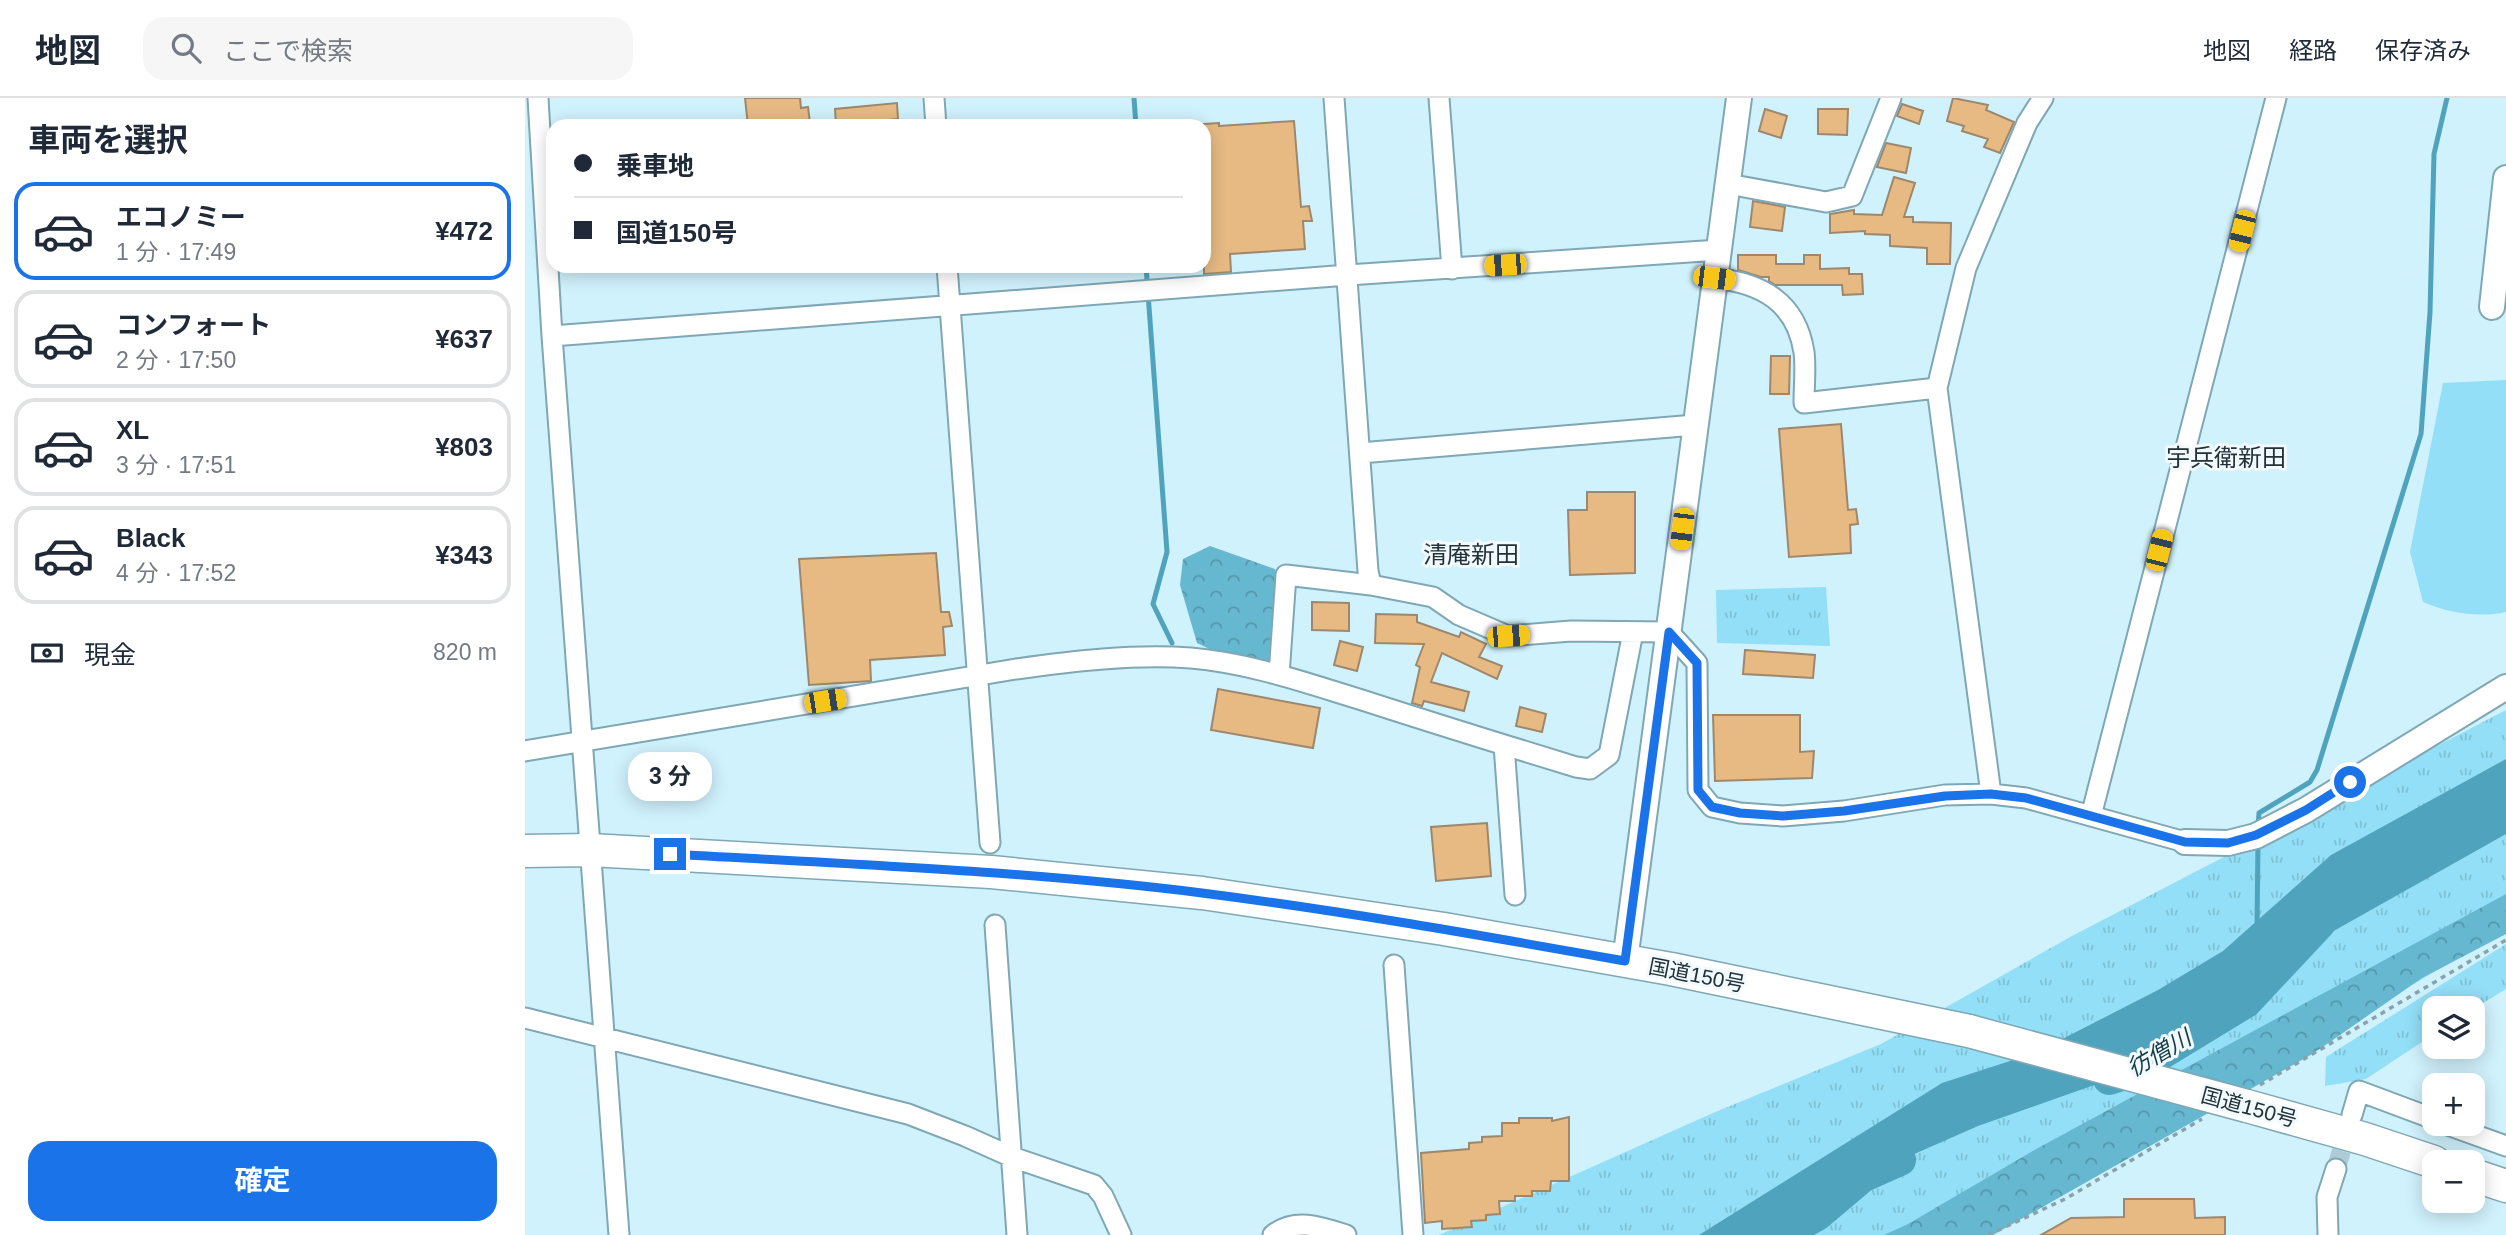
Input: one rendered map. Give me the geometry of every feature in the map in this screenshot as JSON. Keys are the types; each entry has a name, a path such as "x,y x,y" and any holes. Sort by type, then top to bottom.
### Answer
{"highway":[{"name":"国道150号","path":"525,851 590,850 991,872 1202,893 1444,929 1625,961 1969,1031 2251,1097 2422,1158"},
{"path":"2485,1179 2506,1186"}],"street":[{"path":"538,98 546,234"},
{"path":"934,98 936,119"},
{"path":"1334,98 1367,571 1371,584"},
{"path":"1439,98 1452,269"},
{"path":"1625,961 1739,98"},
{"path":"1728,184 1826,202 1852,196 1891,98"},
{"path":"1991,794 1937,388 1966,268 2027,123 2043,98"},
{"path":"2091,816 2276,98"},
{"path":"2491,307 2506,178"},
{"path":"552,336 1348,275 1719,250"},
{"path":"548,273 619,1235"},
{"path":"948,273 990,842"},
{"path":"1714,278 1732,280 1769,294 1788,309 1798,328 1804,354 1804,402 1937,388"},
{"path":"1360,453 1695,425"},
{"path":"1279,676 1286,575 1371,584 1433,597 1459,615 1508,636 1571,631 1669,632 1697,663 1698,790 1712,807 1740,813 1783,816 1844,811 1945,796 1991,794 2026,798 2185,842 2228,843 2256,835 2306,810 2506,687"},
{"path":"525,751 978,676 1069,662 1136,656 1192,659 1244,666 1590,769 1609,755 1633,632"},
{"path":"1504,745 1515,895"},
{"path":"995,926 1017,1235"},
{"path":"1394,965 1413,1235"},
{"path":"525,1018 908,1114 1011,1157 1094,1185 1103,1196 1121,1235"},
{"path":"2352,1115 2359,1091 2422,1115"},
{"path":"2478,1136 2506,1146"},
{"path":"2328,1235 2327,1197 2336,1169"},
{"path":"1273,1235 1280,1229 1310,1223 1346,1235"}],"path":[{"path":"2251,1097 2506,940"},
{"path":"1989,1235 2064,1199 2207,1116"}],"green space":[{"path":"2506,380 2506,612 2474,614 2443,609 2423,602 2410,552 2443,383"},
{"path":"1210,546 1275,569 1283,615 1279,675 1244,666 1197,643 1180,585 1183,559"},
{"path":"1826,587 1830,646 1717,643 1716,590"},
{"path":"2506,710 2506,933 2456,959 1988,1235 1439,1235 1713,1113 1881,1044 2072,936"},
{"path":"2506,894 2506,934 2422,978 2314,1053 1993,1235 1884,1235 1908,1224 2038,1148"},
{"path":"2506,944 2506,989 2485,1002 2485,996 2423,996"},
{"path":"2422,997 2422,1042 2366,1079 2325,1086 2326,1057"}],"shaded area":[{"path":"2506,759 2506,834 2291,955 2131,1072 1978,1126 1862,1177 1771,1235 1699,1235 1942,1083 2035,1053 2158,990 2223,951 2331,855"}],"building":[{"path":"745,98 800,98 801,108 808,107 810,119 747,119"},
{"path":"1953,98 1988,105 1986,110 2014,122 2000,153 1984,147 1988,139 1962,131 1964,126 1947,121"},
{"path":"897,103 898,119 836,119 835,109"},
{"path":"1902,104 1923,111 1919,124 1897,116"},
{"path":"1765,109 1787,116 1781,138 1759,131"},
{"path":"1818,109 1848,109 1847,135 1818,134"},
{"path":"1294,121 1301,207 1309,206 1312,221 1303,221 1305,249 1230,254 1231,272 1204,274 1211,273 1211,124 1219,123 1219,126"},
{"path":"1886,143 1911,148 1906,173 1877,167"},
{"path":"1894,177 1915,183 1904,217 1913,217 1913,222 1951,223 1950,264 1927,264 1927,248 1890,246 1890,235 1865,234 1865,231 1830,233 1830,214 1854,210 1854,214 1882,215"},
{"path":"1753,201 1785,207 1782,231 1750,227"},
{"path":"1738,255 1776,255 1776,264 1804,264 1804,255 1820,255 1820,269 1849,268 1849,274 1862,274 1863,294 1843,295 1842,285 1775,285 1769,281 1769,277 1738,270"},
{"path":"1771,356 1790,356 1789,394 1770,394"},
{"path":"1841,424 1848,510 1856,509 1858,524 1850,525 1851,553 1789,557 1779,429"},
{"path":"1587,492 1635,492 1635,573 1570,575 1568,510 1587,510"},
{"path":"936,553 941,612 949,612 952,626 943,627 945,655 870,660 871,681 809,685 799,559"},
{"path":"1312,602 1349,603 1349,631 1312,630"},
{"path":"1376,614 1417,615 1417,622 1459,637 1461,632 1486,644 1479,657 1502,666 1497,679 1442,653 1431,682 1469,692 1464,711 1424,701 1422,706 1412,703 1420,667 1416,665 1424,644 1375,643"},
{"path":"1340,641 1363,647 1357,671 1334,665"},
{"path":"1745,650 1815,655 1813,678 1743,674"},
{"path":"1218,689 1320,708 1313,748 1211,730"},
{"path":"1520,707 1546,714 1542,732 1516,726"},
{"path":"1713,715 1800,715 1800,752 1814,751 1812,778 1715,781"},
{"path":"1487,823 1491,876 1436,881 1431,827"},
{"path":"1569,1117 1569,1181 1551,1181 1550,1191 1532,1191 1532,1196 1515,1196 1515,1201 1499,1201 1500,1214 1486,1215 1486,1220 1471,1221 1472,1227 1442,1229 1442,1221 1425,1223 1421,1153 1469,1149 1469,1143 1482,1142 1482,1137 1502,1136 1502,1123 1519,1123 1519,1118 1552,1118 1552,1121"},
{"path":"2124,1199 2194,1199 2195,1218 2225,1217 2225,1235 2041,1235 2071,1218 2124,1217"}],"waterway":[{"path":"1134,98 1136,119"},
{"path":"2258,827 2259,813 2310,782 2317,770 2421,434 2430,312 2434,154 2447,98"},
{"path":"1147,273 1167,552 1153,604 1172,643"},
{"path":"2257,928 2258,843"},
{"name":"彷僧川","path":"2109,1079 2131,1072 2246,1002 2320,923"},
{"path":"2257,973 2257,991"},
{"name":"彷僧川","path":"1781,1235 1817,1215 1862,1177 1900,1160"}],"tunnel":[{"path":"2336,1169 2349,1126"}],"district":[{"name":"宇兵衛新田","path":"2226,457"},
{"name":"清庵新田","path":"1471,554"}],"route":[{"path":"670,854 991,872 1202,893 1444,929 1625,961 1669,632 1697,663 1698,790 1712,807 1740,813 1783,816 1844,811 1945,796 1991,794 2026,798 2185,842 2228,843 2256,835 2306,810 2350,782"}]}
